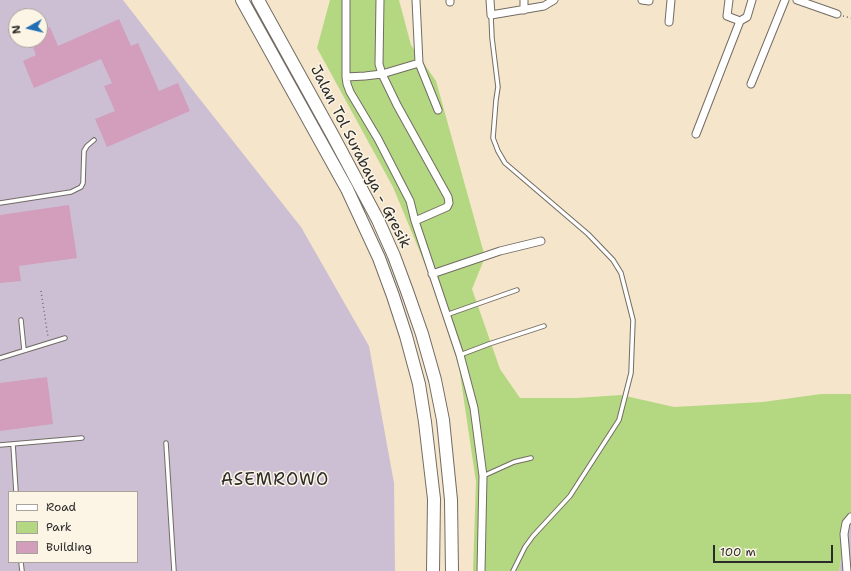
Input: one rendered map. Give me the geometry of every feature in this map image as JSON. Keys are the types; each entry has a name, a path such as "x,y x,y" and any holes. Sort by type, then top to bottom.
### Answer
{"highway":[{"name":"Jalan Tol Surabaya - Gresik","path":"242,0 347,189 379,258 393,296 419,384 426,429 434,500 433,571"},
{"name":"Jalan Tol Surabaya - Gresik","path":"258,0 378,220 394,256 412,306 435,380 443,420 451,500 452,571"}],"street":[{"path":"346,0 346,77 350,92 378,139 410,201 432,274 460,355 474,408 483,476 481,571"},
{"path":"380,0 379,64 382,74 397,105 448,197 449,203 447,207 415,221"},
{"path":"416,0 419,63 438,110"},
{"path":"490,0 491,15 544,6 554,0"},
{"path":"524,0 524,10"},
{"path":"669,22 671,0"},
{"path":"730,0 727,16 740,21"},
{"path":"696,134 740,21 747,17 752,0"},
{"path":"751,84 785,0"},
{"path":"797,0 837,14"},
{"path":"346,77 382,74 419,63"},
{"path":"432,274 500,251 541,241"},
{"path":"847,571 844,534 846,523 851,517"}],"lane":[{"path":"491,15 492,38 498,87 493,138 498,151 510,168 588,234 613,260 621,273 633,320 631,373 619,420 570,496 533,536 525,547 513,571"},
{"path":"0,203 71,192 81,188 83,184 84,151 94,140"},
{"path":"446,315 517,290"},
{"path":"21,320 24,350"},
{"path":"460,355 544,326"},
{"path":"0,358 65,338"},
{"path":"0,445 82,438"},
{"path":"166,443 174,571"},
{"path":"13,444 16,491"},
{"path":"483,476 514,462 531,458"}],"path":[{"path":"41,291 49,343"}],"shaded area":[{"path":"0,0 123,0 301,227 369,346 394,483 395,571 0,571"},
{"path":"851,514 851,571 839,571 848,517"}],"green space":[{"path":"330,0 399,0 411,45 436,81 485,257 472,289 500,369 520,398 577,398 621,395 674,407 763,402 821,394 851,394 851,514 848,517 839,571 473,571 476,482 459,367 432,281 393,187 317,48"}],"building":[{"path":"119,19 131,46 138,43 159,91 178,83 190,111 107,147 95,119 115,111 104,86 112,83 101,59 34,88 23,61 36,55 33,48 48,48 48,28 50,27 58,46"},
{"path":"69,205 77,258 19,266 21,281 0,283 0,215"},
{"path":"47,377 53,424 0,431 0,383"}],"district":[{"name":"ASEMROWO","path":"275,481"}]}
